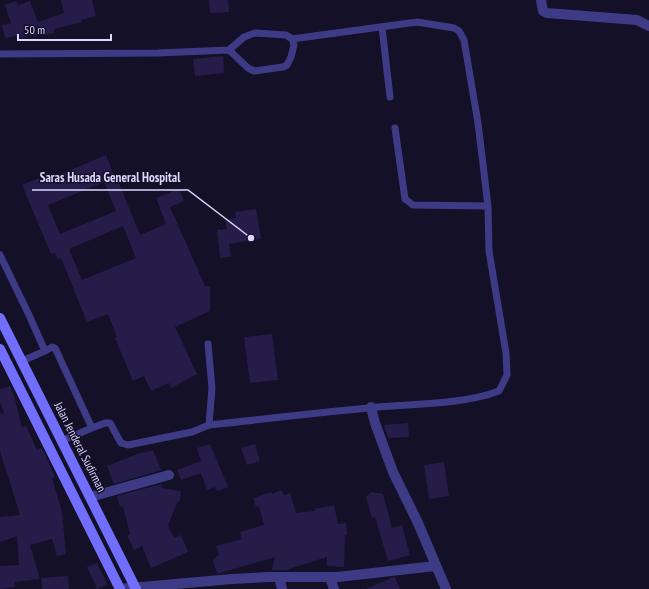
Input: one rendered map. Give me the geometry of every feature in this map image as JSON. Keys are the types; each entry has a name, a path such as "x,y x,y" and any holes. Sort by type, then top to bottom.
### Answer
{"main road":[{"name":"Jalan Jenderal Sudirman","path":"0,318 135,588"},
{"path":"0,349 120,589"}],"street":[{"path":"542,0 543,12 547,13 637,20 649,26"},
{"path":"9,367 22,361"},
{"path":"371,408 393,472 418,524 446,589"},
{"path":"48,446 61,441"},
{"path":"90,497 169,475"},
{"path":"120,589 232,579 279,577 330,578 435,566"},
{"path":"279,577 282,589"},
{"path":"330,578 334,589"}],"lane":[{"path":"61,441 105,423 110,423 121,443 128,445 192,432 209,425 485,396 499,391 507,375 506,353 489,251 488,206 478,124 464,40 461,34 454,28 417,22 292,39"},
{"path":"382,27 390,98"},
{"path":"0,54 158,53 229,50 244,37 255,33 286,34 292,39 294,45 287,65 283,67 251,70 229,50"},
{"path":"395,128 405,199 407,201 413,205 488,206"},
{"path":"0,255 45,351"},
{"path":"208,344 212,388 209,425"},
{"path":"22,361 52,347 55,348 92,428"}],"building":[{"path":"61,0 92,0 96,16 81,20 82,22 54,29 54,33 45,35 44,33 21,38 20,35 5,38 2,25 11,23 5,5 16,1 18,5 30,1 38,22 64,13"},
{"path":"209,0 228,0 229,12 210,13"},
{"path":"223,56 224,73 195,76 193,59"},
{"path":"106,155 140,235 166,224 156,198 179,189 184,201 170,207 205,286 210,286 210,311 175,327 197,374 171,388 169,383 151,391 144,376 133,381 115,338 117,337 108,314 87,322 61,258 58,260 55,253 51,254 22,185 39,178 40,183","holes":["104,182 116,211 60,234 48,205","123,226 136,258 82,280 69,249"]},
{"path":"256,209 261,239 229,244 231,257 220,258 217,230 227,229 225,220 236,218 235,212"},
{"path":"272,334 278,380 250,383 244,337"},
{"path":"10,386 15,399 22,428 26,426 37,450 42,448 55,477 52,478 62,512 66,554 57,556 52,539 30,545 40,579 14,582 15,587 0,589 0,566 19,565 17,536 0,542 0,517 20,515 0,451 0,414 4,413 0,402 0,389"},
{"path":"408,423 409,437 388,438 384,425"},
{"path":"210,444 228,487 217,491 215,487 207,490 201,473 181,480 177,470 201,461 197,448"},
{"path":"255,444 260,461 247,465 241,448"},
{"path":"153,450 161,470 114,484 107,466 143,452"},
{"path":"444,462 449,496 429,499 424,465"},
{"path":"161,484 162,488 181,491 180,501 178,501 168,525 174,538 181,535 188,552 151,568 142,546 134,550 127,535 130,534 123,506 120,507 117,496"},
{"path":"281,490 284,495 290,493 296,513 315,511 315,509 334,505 338,524 346,523 347,535 345,535 344,567 327,566 327,557 286,570 272,570 275,557 217,574 213,560 219,554 216,546 242,539 240,532 264,525 259,506 256,507 253,498 272,492 272,494"},
{"path":"371,492 383,494 392,528 402,525 410,555 388,561 375,517 372,518 366,497"},
{"path":"97,563 107,584 97,589 87,567"},
{"path":"68,576 69,589 42,589 41,578"},
{"path":"395,577 400,589 366,589 391,578"}],"place":[{"name":"Saras Husada General Hospital","path":"251,238"}]}
